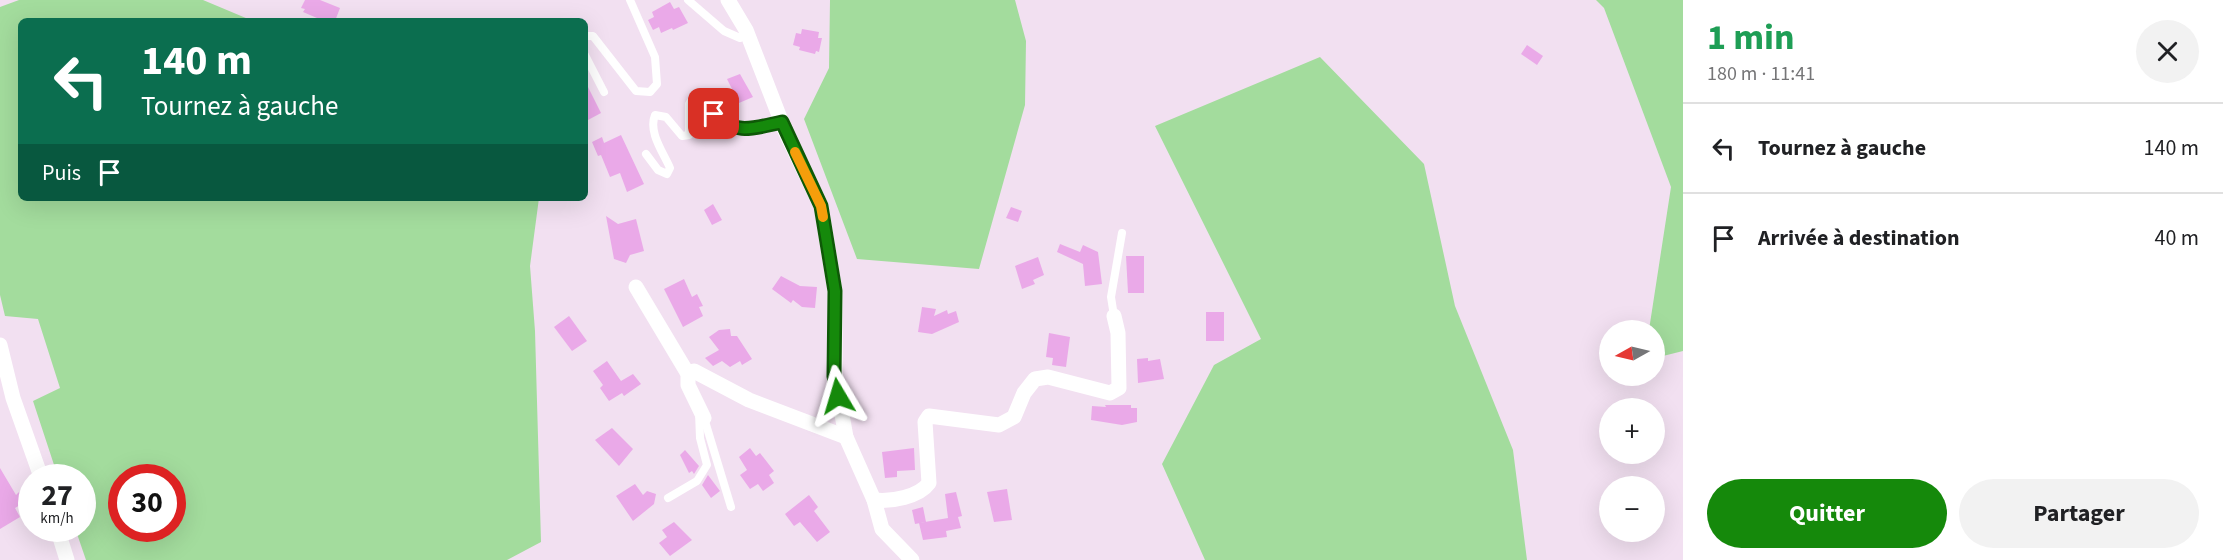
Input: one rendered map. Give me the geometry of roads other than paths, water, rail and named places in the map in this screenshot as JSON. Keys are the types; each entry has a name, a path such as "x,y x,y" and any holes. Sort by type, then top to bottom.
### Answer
{"street":[{"path":"728,0 746,30 782,122 821,206 835,291 834,376 846,437 874,500 882,529 912,560"},
{"path":"636,287 688,374 688,385 702,413"},
{"path":"874,500 886,501 924,491 929,483 925,422 929,416 999,425 1014,417 1024,393 1035,379 1041,378 1048,377 1110,393 1119,388 1118,333 1114,316"},
{"path":"1,355 37,464"},
{"path":"688,374 694,371 749,400 846,437"},
{"path":"61,542 67,560"}],"lane":[{"path":"588,36 592,36 636,91 650,92 657,84 655,57 630,0"},
{"path":"687,0 724,31 740,38 746,30"},
{"path":"588,61 604,92"},
{"path":"646,154 658,170 667,174 670,168 655,135 652,122 655,115 666,117 682,136 689,135 688,104 692,99 700,102 732,128 748,129 782,122"},
{"path":"1114,316 1111,297 1122,233"},
{"path":"668,498 697,481 707,465 697,423 702,413"},
{"path":"702,413 731,507"}]}
